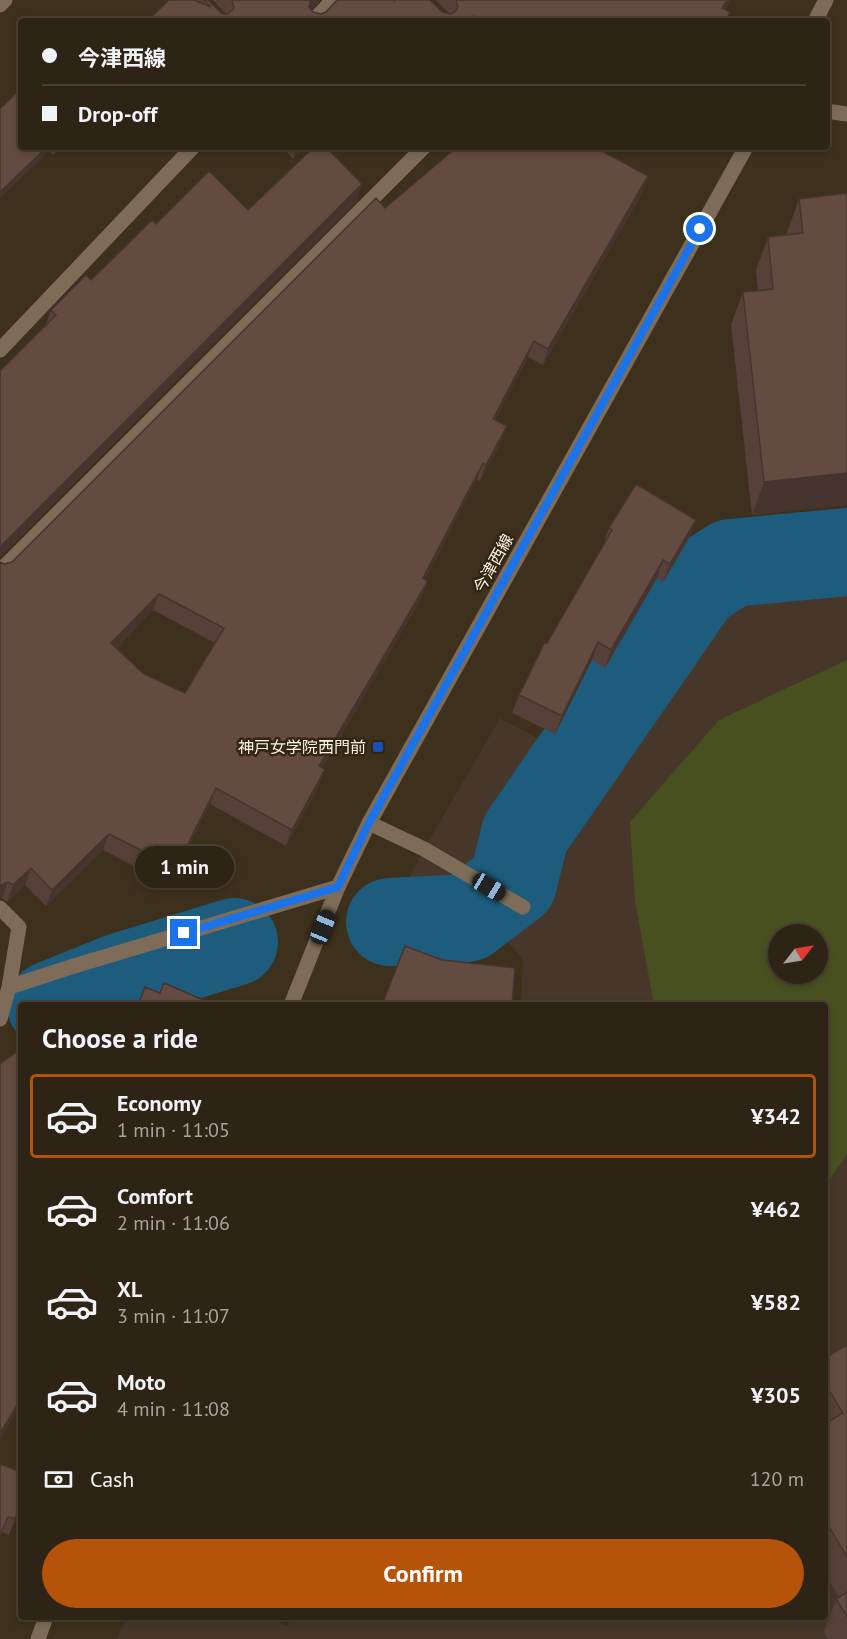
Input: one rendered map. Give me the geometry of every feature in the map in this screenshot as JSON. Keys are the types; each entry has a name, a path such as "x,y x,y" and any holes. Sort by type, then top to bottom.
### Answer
{"street":[{"path":"0,5 5,0"},
{"path":"316,18 333,0"},
{"path":"817,18 826,0"},
{"path":"830,112 847,114"},
{"path":"0,350 190,150"},
{"path":"0,571 421,150"},
{"name":"今津西線","path":"292,1002 338,887 369,823 744,150"},
{"path":"369,823 424,849 523,907"},
{"path":"9,987 338,887"},
{"path":"0,908 19,927 9,987 0,1019"},
{"path":"38,1639 45,1620"}],"shaded area":[{"path":"730,555 847,572 847,1639 117,1639 125,1620 278,1620 286,1627 291,1620 828,1620 828,1002 521,1002 523,959 471,902 394,907 424,849 500,718 585,764"}],"green space":[{"path":"847,660 847,1154 828,1182 828,1002 653,1002 635,901 630,822 719,720"}],"building":[{"path":"169,0 194,0 211,7 204,0 208,0 222,14 228,14 234,8 232,0 311,0 309,7 313,12 321,14 337,0 430,0 442,12 451,14 458,7 456,0 727,0 722,8 730,12 727,18 478,18 474,16 473,18 150,18"},
{"path":"18,91 18,150 44,150 0,192 0,109"},
{"path":"311,150 329,150 362,184 0,547 0,371 56,315 51,310 86,275 91,280 152,220 156,224 209,171 248,210"},
{"path":"453,150 600,150 648,176 548,349 534,341 493,419 507,426 486,465 483,463 423,578 428,581 319,766 325,769 292,830 216,788 176,868 109,834 52,890 31,868 13,885 8,882 0,885 0,562 4,564 12,562 376,198 385,208","holes":["159,594 224,628 185,693 144,674 111,643"]},
{"path":"847,193 847,473 764,482 743,292 773,289 768,237 803,233 799,199"},
{"path":"636,484 696,520 670,564 663,560 611,650 598,642 562,716 519,695 545,642 547,643 612,530 609,528"},
{"path":"405,946 442,960 515,968 512,1002 383,1002"},
{"path":"164,983 208,1002 139,1002 145,987 160,993"},
{"path":"18,1051 18,1404 0,1433 0,1064"},
{"path":"847,1345 847,1557 828,1525 828,1422 843,1413 828,1389 828,1356"},
{"path":"0,1464 18,1471 18,1511 15,1519 8,1517 0,1535"},
{"path":"847,1592 847,1616 836,1599"}],"waterway":[{"path":"390,922 467,918 513,883 525,834 697,585 731,563 847,552"},
{"path":"58,1002 120,977 234,942"}],"place":[{"name":"神戸女学院西門前","path":"378,747"}],"route":[{"path":"184,933 338,887 369,823 700,229"}]}
